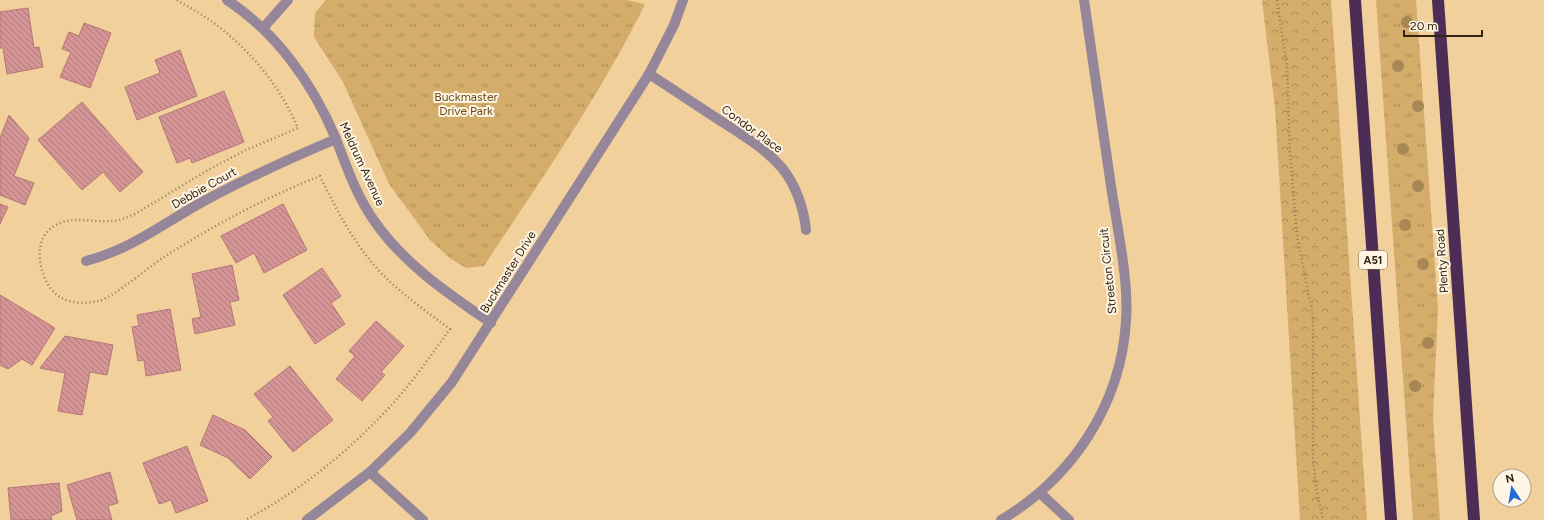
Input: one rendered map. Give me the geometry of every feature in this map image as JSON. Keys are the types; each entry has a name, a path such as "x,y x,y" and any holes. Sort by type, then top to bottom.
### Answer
{"highway":[{"name":"A51","path":"1355,0 1391,520"},
{"name":"Plenty Road","path":"1438,0 1474,520"}],"street":[{"name":"Meldrum Avenue","path":"227,0 264,28 294,64 315,96 336,139 358,193 375,222 398,249 431,281 491,322"},
{"path":"264,28 288,0"},
{"name":"Buckmaster Drive","path":"307,520 370,472 415,427 452,382 649,74 674,25 683,0"},
{"name":"Streeton Circuit","path":"1001,520 1040,493 1069,464 1090,435 1104,407 1117,374 1124,343 1126,320 1121,253 1084,0"},
{"name":"Condor Place","path":"649,74 750,141 771,157 782,169 796,192 805,216 806,230"},
{"name":"Debbie Court","path":"86,261 109,255 129,246 203,202 242,182 336,139"},
{"path":"370,472 423,520"},
{"path":"1040,493 1069,520"}],"path":[{"path":"177,0 211,21 239,43 266,74 288,104 298,128 246,150 208,170 135,214 122,220 100,221 80,219 57,224 47,231 40,244 40,259 44,274 48,284 56,294 79,303 89,303 102,300 162,258 205,231 276,194 320,176 333,204 366,256 383,275 407,297 450,329 420,371 383,415 344,451 301,485 245,520"},
{"path":"1277,0 1287,68 1290,153 1297,236 1313,316 1313,459 1316,488 1323,520"}],"green space":[{"name":"Buckmaster Drive Park","path":"326,0 626,0 645,4 609,72 569,138 484,266 466,268 451,259 430,240 389,184 343,82 314,37 315,13"},
{"path":"1262,0 1331,0 1367,520 1300,520 1275,108"},
{"path":"1376,0 1416,0 1438,310 1433,417 1440,520 1413,520"}],"building":[{"path":"28,8 34,48 39,47 43,67 7,74 3,48 0,48 0,12"},
{"path":"84,23 111,33 90,88 60,77 71,52 62,49 69,32 79,36"},
{"path":"180,50 197,96 137,120 125,87 160,73 155,60"},
{"path":"224,91 244,142 192,163 190,158 177,163 159,117"},
{"path":"82,102 143,172 120,192 103,172 82,190 38,140"},
{"path":"9,115 29,138 14,176 34,183 25,205 0,195 0,138"},
{"path":"0,204 8,207 0,224"},
{"path":"283,204 307,250 264,273 254,253 236,263 221,236"},
{"path":"232,265 239,300 230,302 235,325 195,334 192,319 201,317 192,274"},
{"path":"322,268 341,296 331,303 345,324 315,344 283,295"},
{"path":"0,295 55,328 32,365 22,359 8,369 0,365"},
{"path":"170,309 181,370 146,376 144,360 138,361 132,327 139,326 137,315"},
{"path":"376,321 404,346 381,372 385,375 362,401 336,379 355,356 349,351"},
{"path":"65,336 113,345 107,375 90,372 82,415 58,411 65,373 40,368"},
{"path":"290,366 333,420 293,452 268,421 273,417 254,394"},
{"path":"213,415 245,430 272,457 250,479 228,458 200,445"},
{"path":"187,446 208,501 176,513 171,500 159,504 143,463"},
{"path":"110,472 118,503 108,506 112,520 77,520 67,485"},
{"path":"59,483 62,511 51,516 52,520 11,520 8,488"}]}
